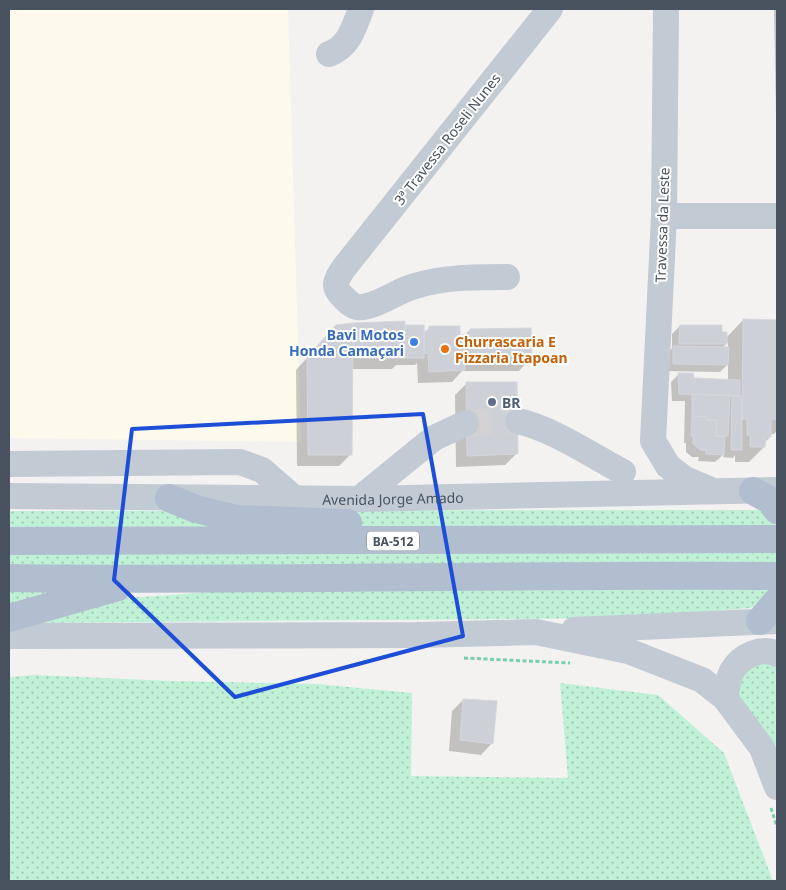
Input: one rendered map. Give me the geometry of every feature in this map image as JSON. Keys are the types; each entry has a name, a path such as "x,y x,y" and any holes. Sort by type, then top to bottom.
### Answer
{"main road":[{"path":"169,498 196,509 237,519 348,523 379,529 418,541"},
{"name":"BA-512","path":"9,541 777,539"},
{"path":"9,578 777,576"},
{"path":"9,618 146,579"}],"street":[{"path":"329,54 344,45 351,35 361,9"},
{"name":"3ª Travessa Roseli Nunes","path":"507,277 469,277 415,286 367,306 357,307 338,292 336,286 336,280 343,269 550,9"},
{"name":"Travessa da Leste","path":"653,441 664,216 666,9"},
{"path":"664,216 777,216"},
{"path":"518,421 547,432 623,472"},
{"path":"359,499 434,438 466,423"},
{"path":"601,495 653,441 668,466 685,479 714,491"},
{"path":"9,464 240,462 262,470 295,499"},
{"name":"Avenida Jorge Amado","path":"9,496 359,499 714,491 771,499"},
{"path":"9,636 417,635 536,632 772,614"},
{"path":"536,632 628,651 702,680 725,698 762,748 773,795"},
{"path":"725,698 731,672 742,659 760,651 777,654"}],"path":[{"path":"458,657 578,663"},
{"path":"773,795 777,827"}],"highlighted area":[{"path":"423,414 463,636 235,697 114,580 132,429"}],"shaded area":[{"path":"9,9 288,9 301,442 9,438"}],"green space":[{"path":"777,510 777,532 9,533 9,511"},
{"path":"777,550 777,565 9,565 9,553"},
{"path":"295,586 777,586 766,603 750,608 623,618 28,623 127,598"},
{"path":"93,587 9,607 9,588"},
{"path":"754,660 777,662 777,759 741,701 736,686"},
{"path":"36,675 172,681 317,684 412,693 411,776 568,778 560,683 658,695 724,753 773,881 9,881 9,677"}],"building":[{"path":"743,319 777,320 777,419 771,419 771,437 766,437 765,447 750,447 750,435 747,435 747,419 742,419"},
{"path":"405,321 405,358 353,358 353,323"},
{"path":"353,323 352,455 308,455 307,357 336,325"},
{"name":"Bavi Motos Honda Camaçari","path":"405,325 424,325 424,358 405,358"},
{"path":"680,325 722,325 722,332 727,332 727,344 679,344"},
{"name":"Churrascaria E Pizzaria Itapoan","path":"429,326 460,326 460,335 470,334 469,348 464,349 465,370 429,372 428,353 424,354 424,331 429,331"},
{"path":"531,328 532,360 469,360 470,329"},
{"path":"673,346 729,347 728,365 673,364"},
{"path":"678,373 693,373 694,378 740,380 740,396 679,394"},
{"name":"BR","path":"466,382 517,382 518,454 467,456"},
{"path":"692,394 730,395 728,436 716,436 717,420 706,420 706,417 692,416"},
{"path":"732,396 742,396 742,450 731,450"},
{"path":"692,416 706,417 706,420 717,420 716,436 725,436 724,455 706,454 706,450 700,450 693,444 693,436 691,436"},
{"path":"463,699 497,701 493,744 460,740"}],"tunnel":[{"path":"466,423 518,421"}],"place":[{"name":"Bavi Motos Honda Camaçari","path":"414,342"},
{"name":"Churrascaria E Pizzaria Itapoan","path":"445,349"},
{"name":"BR","path":"492,402"}]}
